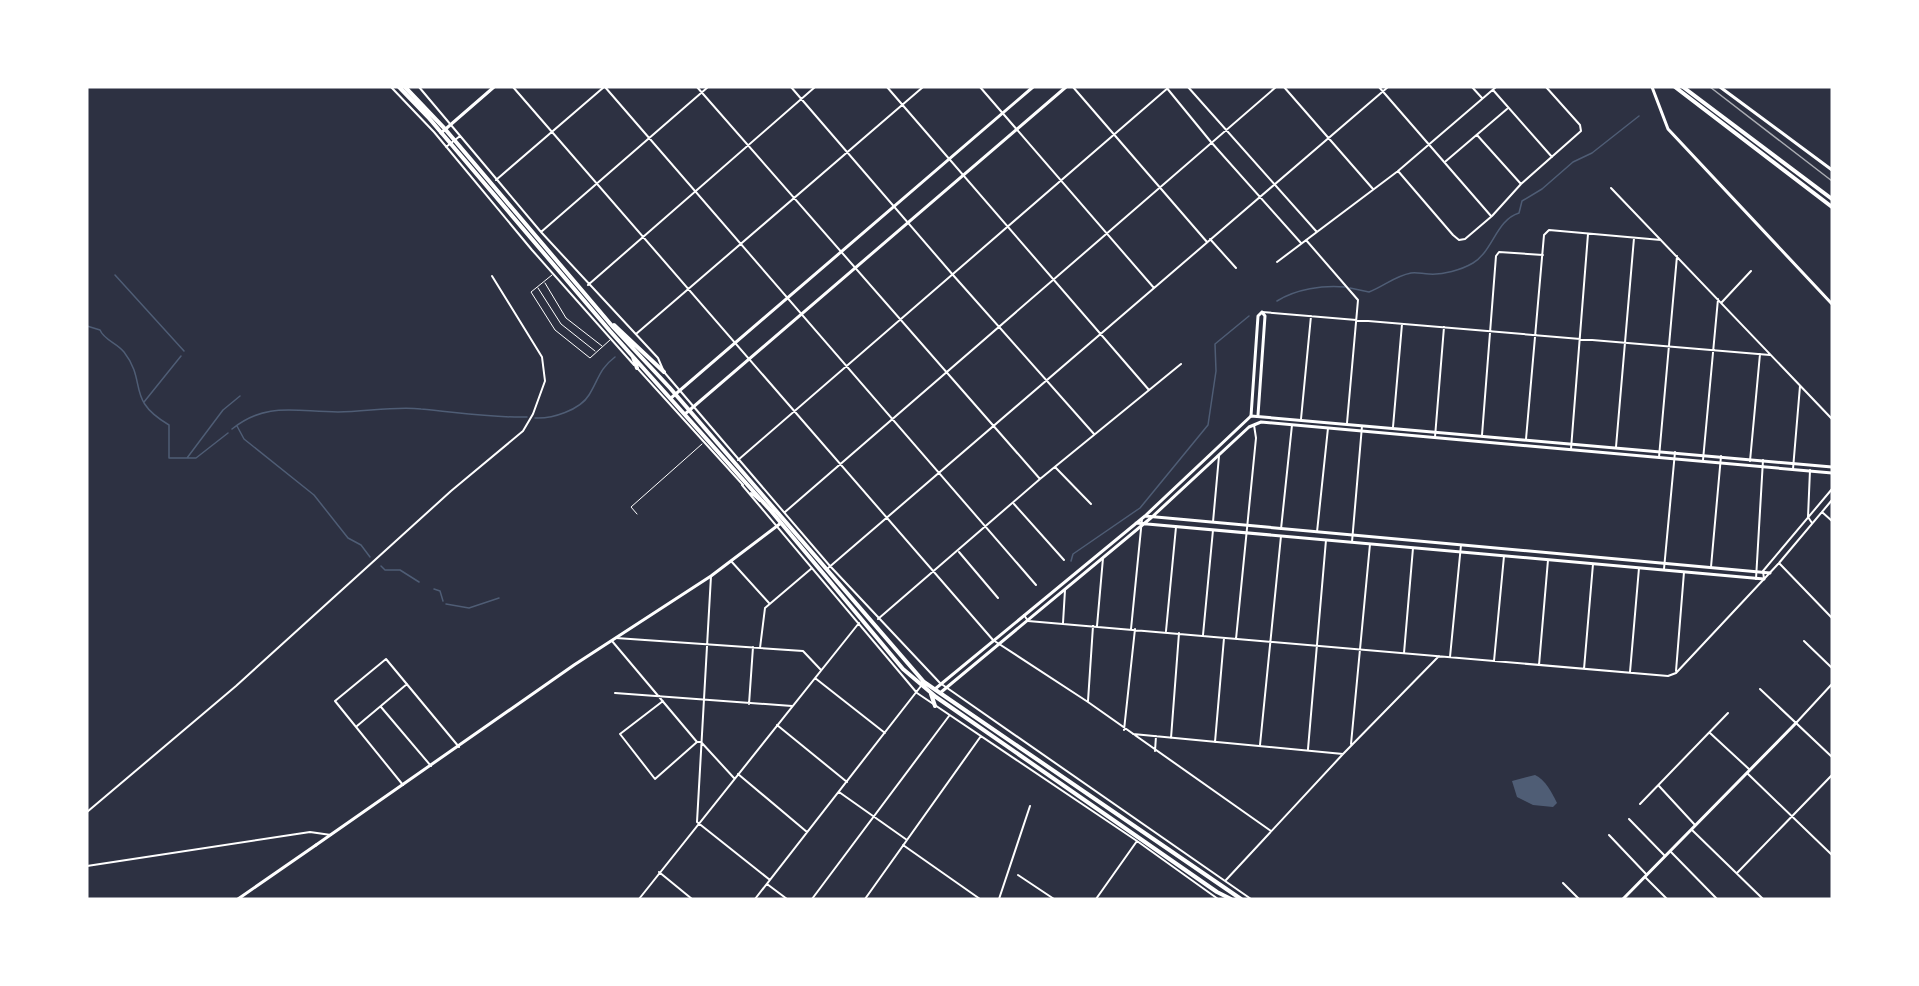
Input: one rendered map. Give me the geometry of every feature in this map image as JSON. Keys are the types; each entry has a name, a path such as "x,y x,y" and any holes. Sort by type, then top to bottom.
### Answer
{"highway":[{"path":"399,87 441,133 453,142 609,322 671,398"},
{"path":"405,87 441,133"},
{"path":"1675,87 1832,207"},
{"path":"1683,87 1832,199"},
{"path":"453,142 632,354 671,398 687,412 707,440 829,568 924,682 1242,899"},
{"path":"609,322 621,329 664,372"},
{"path":"632,354 636,368"},
{"path":"767,504 779,525 908,675 1216,896 1231,899"},
{"path":"931,693 935,706"}],"main road":[{"path":"441,133 494,87"},
{"path":"671,398 1033,87"},
{"path":"687,412 1066,87"},
{"path":"1652,87 1668,129 1832,304"},
{"path":"1720,87 1832,170"},
{"path":"936,697 945,687 1152,517 1254,424 1258,416 1265,316 1262,312 1258,316 1251,416 1254,424"},
{"path":"931,693 940,683 1144,518 1251,416 1363,424 1832,467"},
{"path":"1254,424 1261,422 1292,424 1832,473"},
{"path":"1144,518 1247,525 1770,573"},
{"path":"1136,523 1764,579"},
{"path":"238,899 616,638 711,576 779,525"},
{"path":"1624,899 1796,723"}],"street":[{"path":"391,87 429,127 441,133 446,147 610,340 636,368 671,398 681,418 707,440 716,432"},
{"path":"419,87 541,232 658,358 664,372 829,568 940,683 1251,899"},
{"path":"513,87 993,640 1088,702 1124,730 1270,831"},
{"path":"496,180 604,87 1036,585"},
{"path":"697,87 899,321 1040,479"},
{"path":"541,232 708,87"},
{"path":"791,87 1094,434"},
{"path":"588,285 815,87"},
{"path":"887,87 1149,390"},
{"path":"636,334 923,87"},
{"path":"980,87 1154,288"},
{"path":"1073,87 1160,188 1236,268"},
{"path":"1188,87 1317,232"},
{"path":"784,512 1276,87"},
{"path":"1284,87 1373,189"},
{"path":"1379,87 1446,161 1491,216"},
{"path":"829,568 1388,87"},
{"path":"1472,87 1482,98"},
{"path":"1398,171 1459,240 1465,239 1491,216 1521,184 1581,131 1580,125 1546,87"},
{"path":"738,460 1167,88 1211,142 1301,243"},
{"path":"1277,262 1398,171 1494,88 1508,108 1552,156"},
{"path":"1446,161 1508,108"},
{"path":"428,117 429,127"},
{"path":"1477,135 1521,184"},
{"path":"446,147 460,136"},
{"path":"1611,188 1832,419"},
{"path":"1526,439 1545,235 1549,230 1661,240"},
{"path":"1571,449 1588,234"},
{"path":"1616,447 1634,238"},
{"path":"1306,240 1358,300 1347,423"},
{"path":"1482,435 1496,256 1499,252 1543,255"},
{"path":"1659,457 1677,256"},
{"path":"1721,303 1751,271"},
{"path":"87,812 247,676 451,491 523,431 533,414 545,381 542,357 492,276"},
{"path":"1703,461 1718,299"},
{"path":"1262,312 1770,355"},
{"path":"1301,419 1311,316"},
{"path":"1393,427 1402,324"},
{"path":"1435,437 1443,327"},
{"path":"1749,465 1760,354"},
{"path":"878,619 959,552 1040,479 1181,364"},
{"path":"1793,469 1800,386"},
{"path":"681,418 687,412"},
{"path":"1236,639 1256,438 1254,424"},
{"path":"1281,529 1292,424"},
{"path":"1352,542 1363,424"},
{"path":"1317,532 1328,428"},
{"path":"722,440 714,447 742,485 779,525"},
{"path":"1664,570 1675,452"},
{"path":"1213,523 1220,456"},
{"path":"1711,567 1721,456"},
{"path":"1756,579 1763,460"},
{"path":"1055,467 1091,504"},
{"path":"1810,470 1808,517 1812,524"},
{"path":"742,485 767,504"},
{"path":"1764,579 1763,571 1832,489"},
{"path":"766,492 767,504"},
{"path":"1024,615 1028,621 1668,676 1676,673 1770,573 1832,500"},
{"path":"1014,504 1064,560"},
{"path":"1822,513 1832,521"},
{"path":"1124,730 1144,518"},
{"path":"1166,632 1176,527"},
{"path":"1203,635 1213,530"},
{"path":"1260,746 1281,536"},
{"path":"1308,750 1326,540"},
{"path":"1351,746 1362,649 1370,544"},
{"path":"1450,657 1461,544"},
{"path":"1404,653 1413,548"},
{"path":"959,552 998,598"},
{"path":"1494,661 1504,556"},
{"path":"1088,702 1103,558"},
{"path":"1539,665 1548,560"},
{"path":"731,561 769,603"},
{"path":"1779,563 1832,618"},
{"path":"1584,669 1593,564"},
{"path":"760,648 765,608 814,565 917,693 1216,896 1225,881 1270,831 1439,656"},
{"path":"1630,672 1639,568"},
{"path":"1676,673 1684,572"},
{"path":"697,822 699,742 704,700 711,576"},
{"path":"1063,623 1065,590"},
{"path":"639,899 697,822 859,623"},
{"path":"1171,738 1179,633"},
{"path":"616,638 803,651 821,670"},
{"path":"1215,742 1224,638"},
{"path":"612,641 699,742 734,778"},
{"path":"1804,641 1832,668"},
{"path":"749,704 753,647"},
{"path":"403,785 335,701 386,659 459,747"},
{"path":"815,678 885,734"},
{"path":"357,726 407,684"},
{"path":"1796,723 1832,684"},
{"path":"755,899 921,686"},
{"path":"1760,689 1832,758"},
{"path":"615,693 792,706"},
{"path":"663,701 620,734 655,779 699,742"},
{"path":"381,707 431,766"},
{"path":"1640,804 1728,713"},
{"path":"812,899 949,716"},
{"path":"777,725 846,782"},
{"path":"1709,733 1831,852"},
{"path":"1131,734 1342,754"},
{"path":"865,899 981,736"},
{"path":"1155,751 1156,736"},
{"path":"738,774 807,833"},
{"path":"1737,873 1832,775"},
{"path":"1659,785 1695,825"},
{"path":"839,792 907,840"},
{"path":"999,899 1030,806"},
{"path":"1629,819 1665,856"},
{"path":"697,822 770,880"},
{"path":"1692,830 1763,899"},
{"path":"87,866 310,832 331,835"},
{"path":"1609,835 1667,899"},
{"path":"1096,899 1137,841"},
{"path":"903,845 980,899"},
{"path":"1670,851 1717,899"},
{"path":"659,872 692,899"},
{"path":"1018,874 1054,899"},
{"path":"1563,883 1579,899"},
{"path":"767,884 788,899"}],"lane":[{"path":"553,273 531,292 555,330 590,358 610,340"},
{"path":"544,282 566,318 602,347"},
{"path":"538,286 561,324 597,352"},
{"path":"637,514 631,507 707,440"}],"water":[{"path":"1535,775 1545,783 1553,795 1557,803 1553,807 1533,805 1517,797 1512,781"}],"waterway":[{"path":"1350,288 1369,292 1405,274 1446,273 1473,263 1480,258 1505,222 1519,213 1522,201 1542,189 1573,162 1592,153 1639,116"},
{"path":"115,275 184,351"},
{"path":"1277,301 1293,293 1310,289 1345,287"},
{"path":"1071,561 1073,554 1140,508 1208,425 1216,371 1215,344 1249,316"},
{"path":"87,326 100,330 124,352 131,363 142,399 155,416 169,425 169,458 196,458 228,433"},
{"path":"144,402 181,356"},
{"path":"535,418 557,415 579,405 589,395 600,374 615,357"},
{"path":"187,458 223,410 240,396"},
{"path":"232,429 257,415 282,410 338,412 411,408 487,416 527,417"},
{"path":"237,426 244,439 314,495 348,538 361,545 370,557"},
{"path":"381,566 385,570 400,570 419,582"},
{"path":"434,589 440,591 443,601"},
{"path":"446,604 469,608 499,598"}],"railway":[{"path":"1710,87 1832,181"}]}
